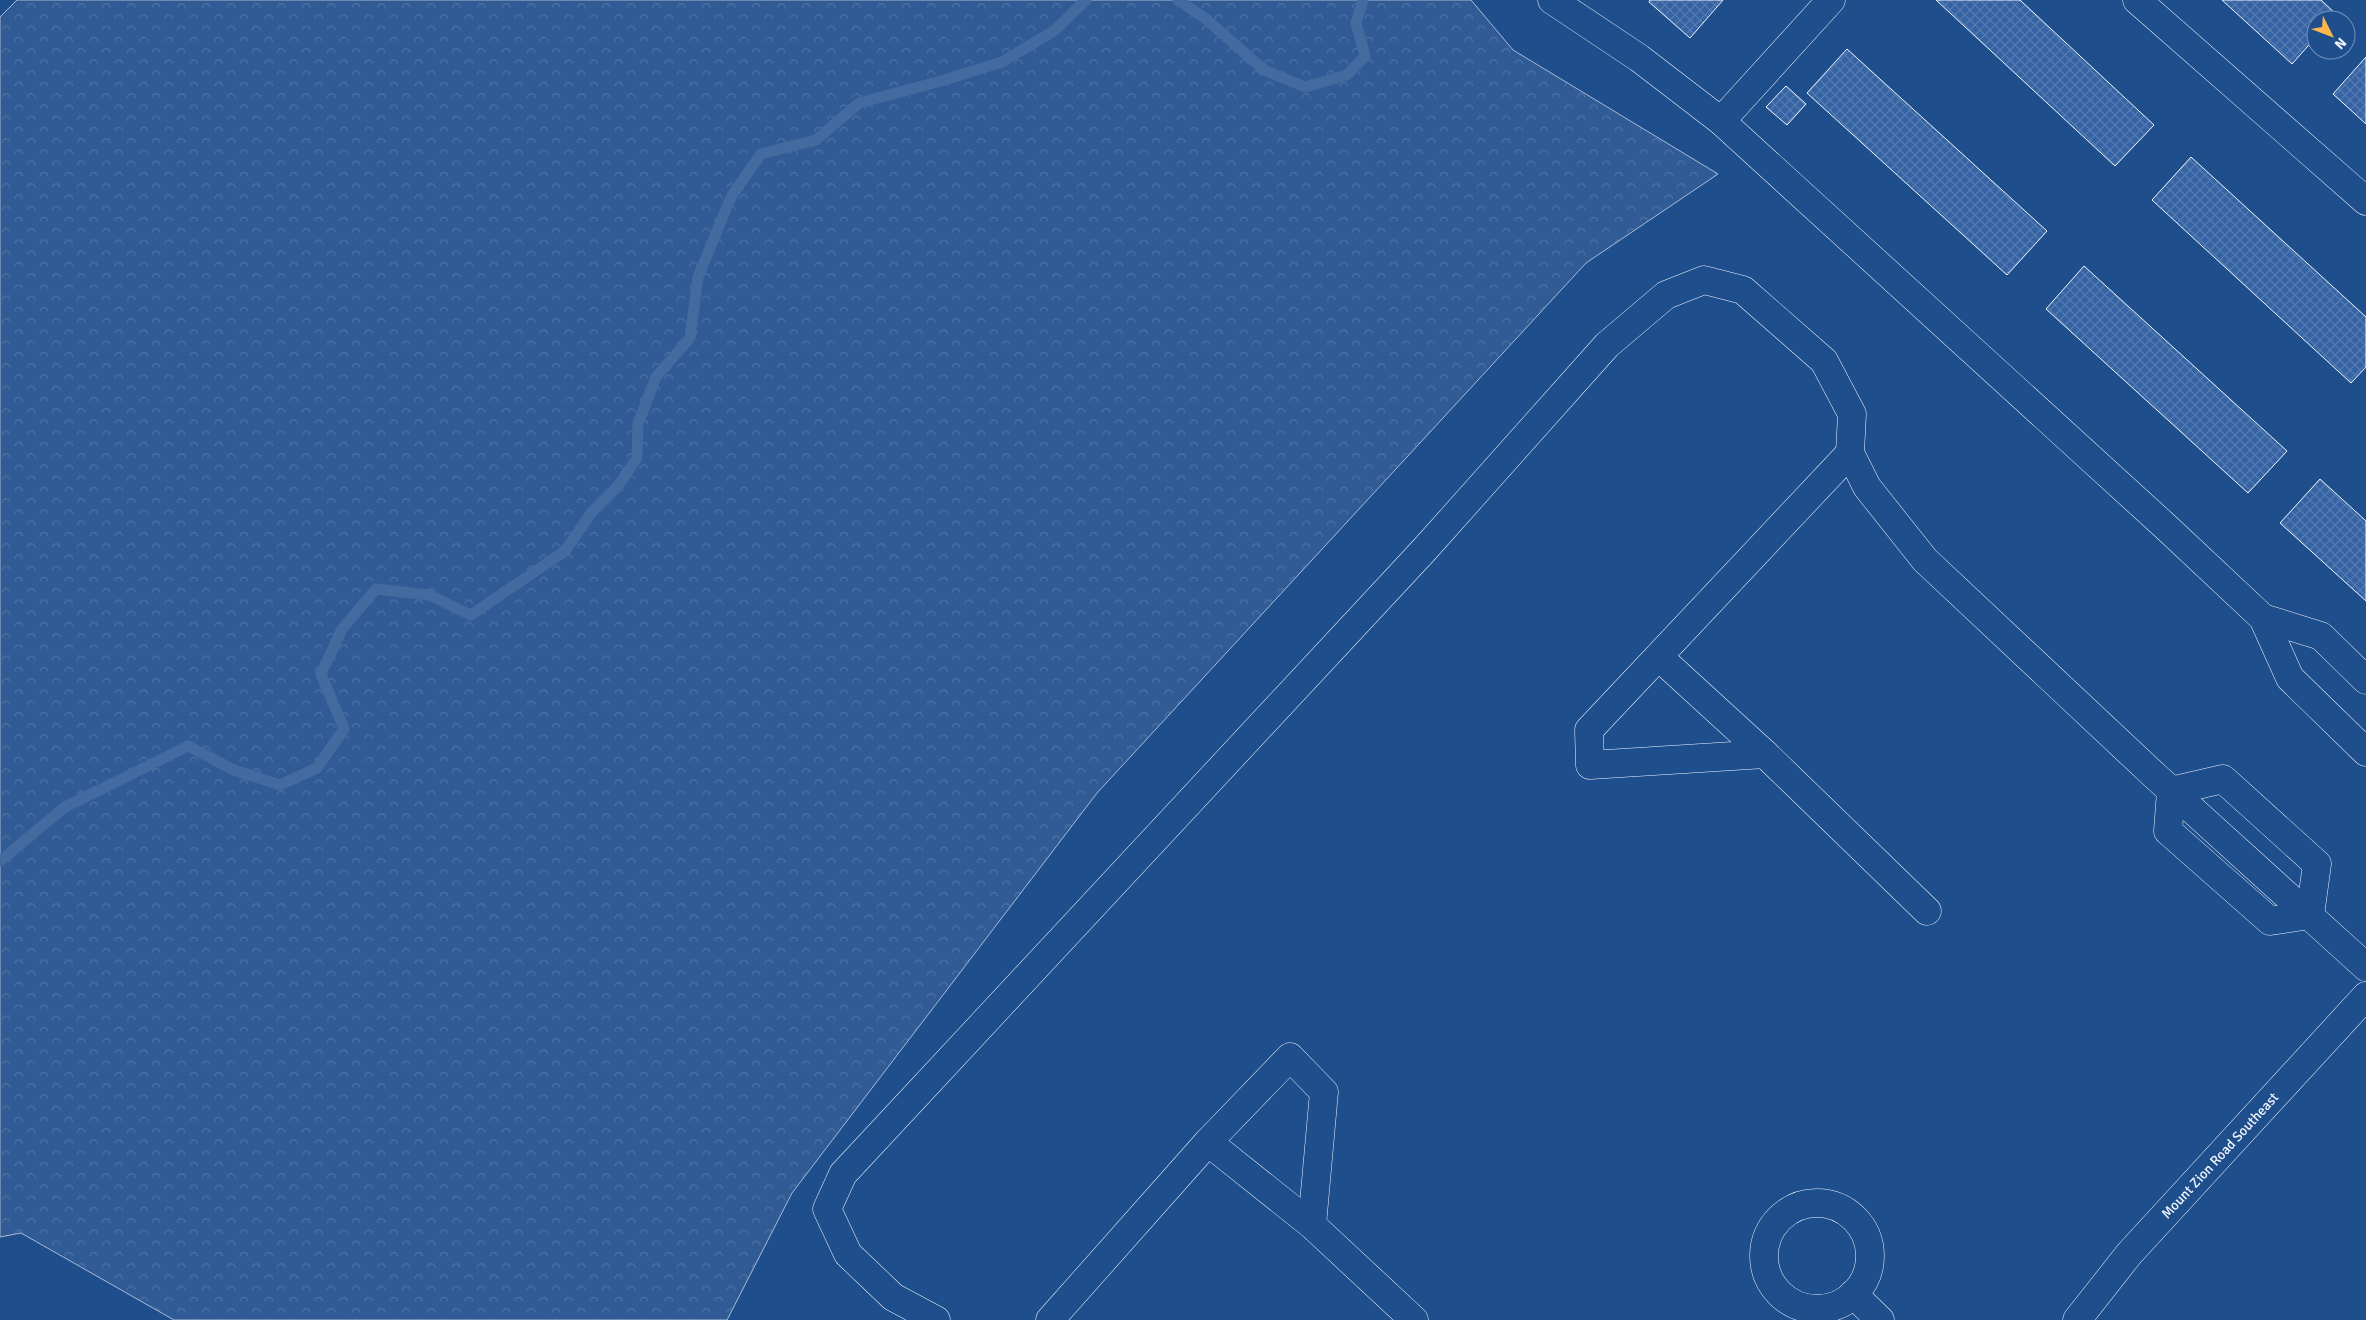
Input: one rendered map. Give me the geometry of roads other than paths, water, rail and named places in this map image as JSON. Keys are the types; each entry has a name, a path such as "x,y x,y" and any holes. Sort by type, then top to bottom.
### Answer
{"street":[{"path":"1552,0 1639,58 1721,121 2262,618 2290,678 2366,752"},
{"path":"1721,121 1831,0"},
{"path":"2136,0 2366,201"},
{"path":"936,1320 894,1297 848,1254 827,1209 843,1174 1425,549 1607,345 1666,295 1704,280 1743,290 1824,361 1852,414 1850,453 1867,487 1925,560 2171,791 2366,967"},
{"path":"1765,754 1590,766 1589,730 1850,453"},
{"path":"2262,618 2321,636 2366,680"},
{"path":"1659,657 1765,754 1927,911"},
{"path":"2171,791 2223,779 2317,864 2310,915"},
{"path":"2171,791 2168,831 2270,921 2310,915"},
{"path":"2215,872 2264,816"},
{"name":"Mount Zion Road Southeast","path":"2077,1320 2129,1254 2366,996"},
{"path":"1050,1320 1208,1142 1290,1057 1324,1092 1312,1225"},
{"path":"1208,1142 1312,1225 1414,1320"},
{"path":"1853,1294 1880,1320"}],"waterway":[{"path":"0,861 65,807 188,746 234,770 280,785 317,768 344,729 321,674 342,629 376,589 429,595 471,615 565,551 592,512 618,486 637,458 638,424 656,377 690,338 698,277 731,197 761,154 816,140 859,103 1002,62 1054,31 1086,0"},
{"path":"1178,0 1206,19 1264,70 1305,87 1347,75 1365,56 1356,23 1363,0"}]}
